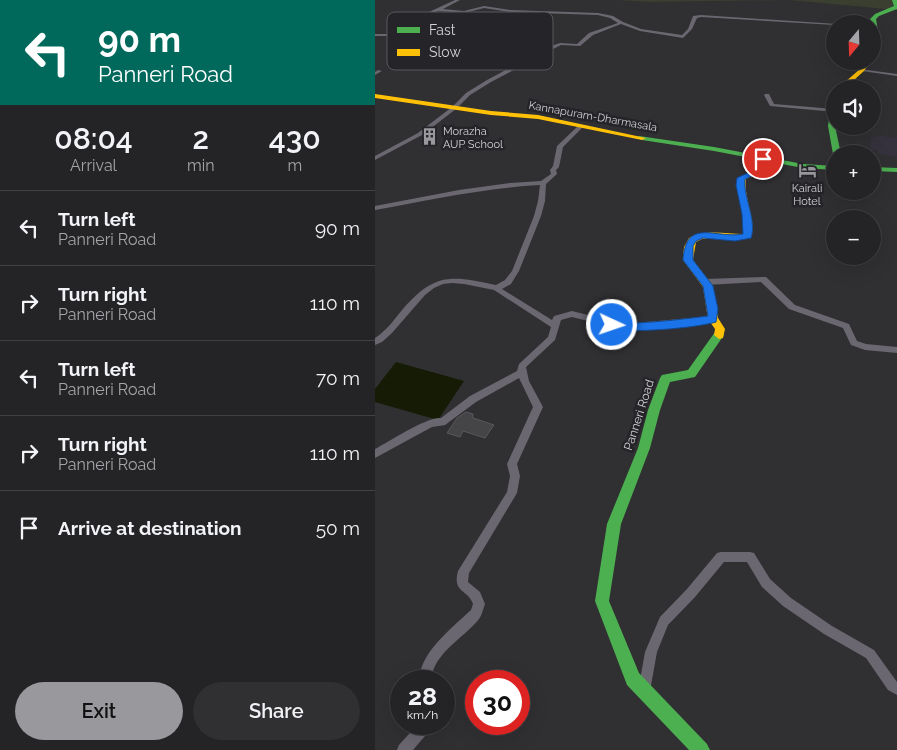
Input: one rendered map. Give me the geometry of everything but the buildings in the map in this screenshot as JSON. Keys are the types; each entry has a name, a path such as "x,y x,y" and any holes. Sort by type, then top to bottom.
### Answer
{"main road":[{"path":"879,15 891,12 897,7 895,0"},
{"path":"849,80 860,70"},
{"name":"Kannapuram-Dharmasala","path":"375,96 454,108 538,117 619,135 714,149 803,166 826,167"},
{"name":"Panneri Road","path":"701,750 633,679 602,601 614,524 644,448 653,410 666,378 691,374 719,334 719,326 713,320 712,299 705,282 688,260 689,246 693,239 702,235 735,238 747,236 747,214 741,178 758,172 763,159"},
{"path":"881,170 897,170"}],"street":[{"path":"432,12 454,0"},
{"path":"437,10 464,12 484,7 510,11 598,14 611,17 640,30 680,37 686,34 695,18 701,16 826,23"},
{"path":"553,47 560,44 578,45 591,34 621,23"},
{"path":"375,158 420,134 454,108 468,94 508,70"},
{"path":"881,70 897,75"},
{"path":"375,74 380,71"},
{"path":"767,96 772,105 826,110"},
{"path":"375,208 467,191 543,183 553,174 561,146 580,127"},
{"path":"496,288 501,287 515,273 524,246 538,220 543,198 543,183"},
{"path":"705,282 763,279 791,307 847,326 854,343 865,347 897,350"},
{"path":"375,342 388,332 417,298 437,282 444,280 458,280 496,288 554,325"},
{"path":"426,670 430,662 475,614 479,604 477,596 463,585 463,571 512,492 515,476 512,464 538,407 525,384 522,366 552,338 557,318 572,314 624,327 713,320"},
{"path":"375,454 429,424 437,421 442,422 473,399 522,372"},
{"path":"644,691 651,652 664,621 691,593 721,557 750,558 766,582 787,602 828,630 870,654 892,686 897,689"},
{"path":"404,750 417,735"}],"shaded area":[{"path":"617,0 789,0 649,2"},
{"path":"789,0 897,0 897,10"},
{"path":"871,137 897,138 897,157 881,154 881,145 870,145"},
{"path":"396,362 464,381 438,420 375,402 375,389"}],"traffic: fast":[{"path":"877,15 897,7 895,0"},
{"path":"834,135 835,145"},
{"path":"642,138 803,166 826,167"},
{"path":"881,169 897,170"},
{"path":"701,750 633,679 602,601 614,524 644,448 654,410 666,378 691,374 719,335"}],"traffic: slow":[{"path":"850,80 862,70"},
{"path":"375,96 491,113 538,117 642,138"},
{"path":"719,335 720,329 713,319 708,286 688,260 689,247 692,240 702,236 748,236 747,214 741,185 742,178 758,172 763,159"}],"place":[{"name":"Morazha AUP School","path":"429,137"},
{"name":"Kairali Hotel","path":"807,170"}],"route":[{"path":"612,325 624,327 655,326 713,320 712,299 708,286 688,260 689,246 693,239 702,235 735,238 747,236 747,214 741,178 758,172 763,159"}]}
